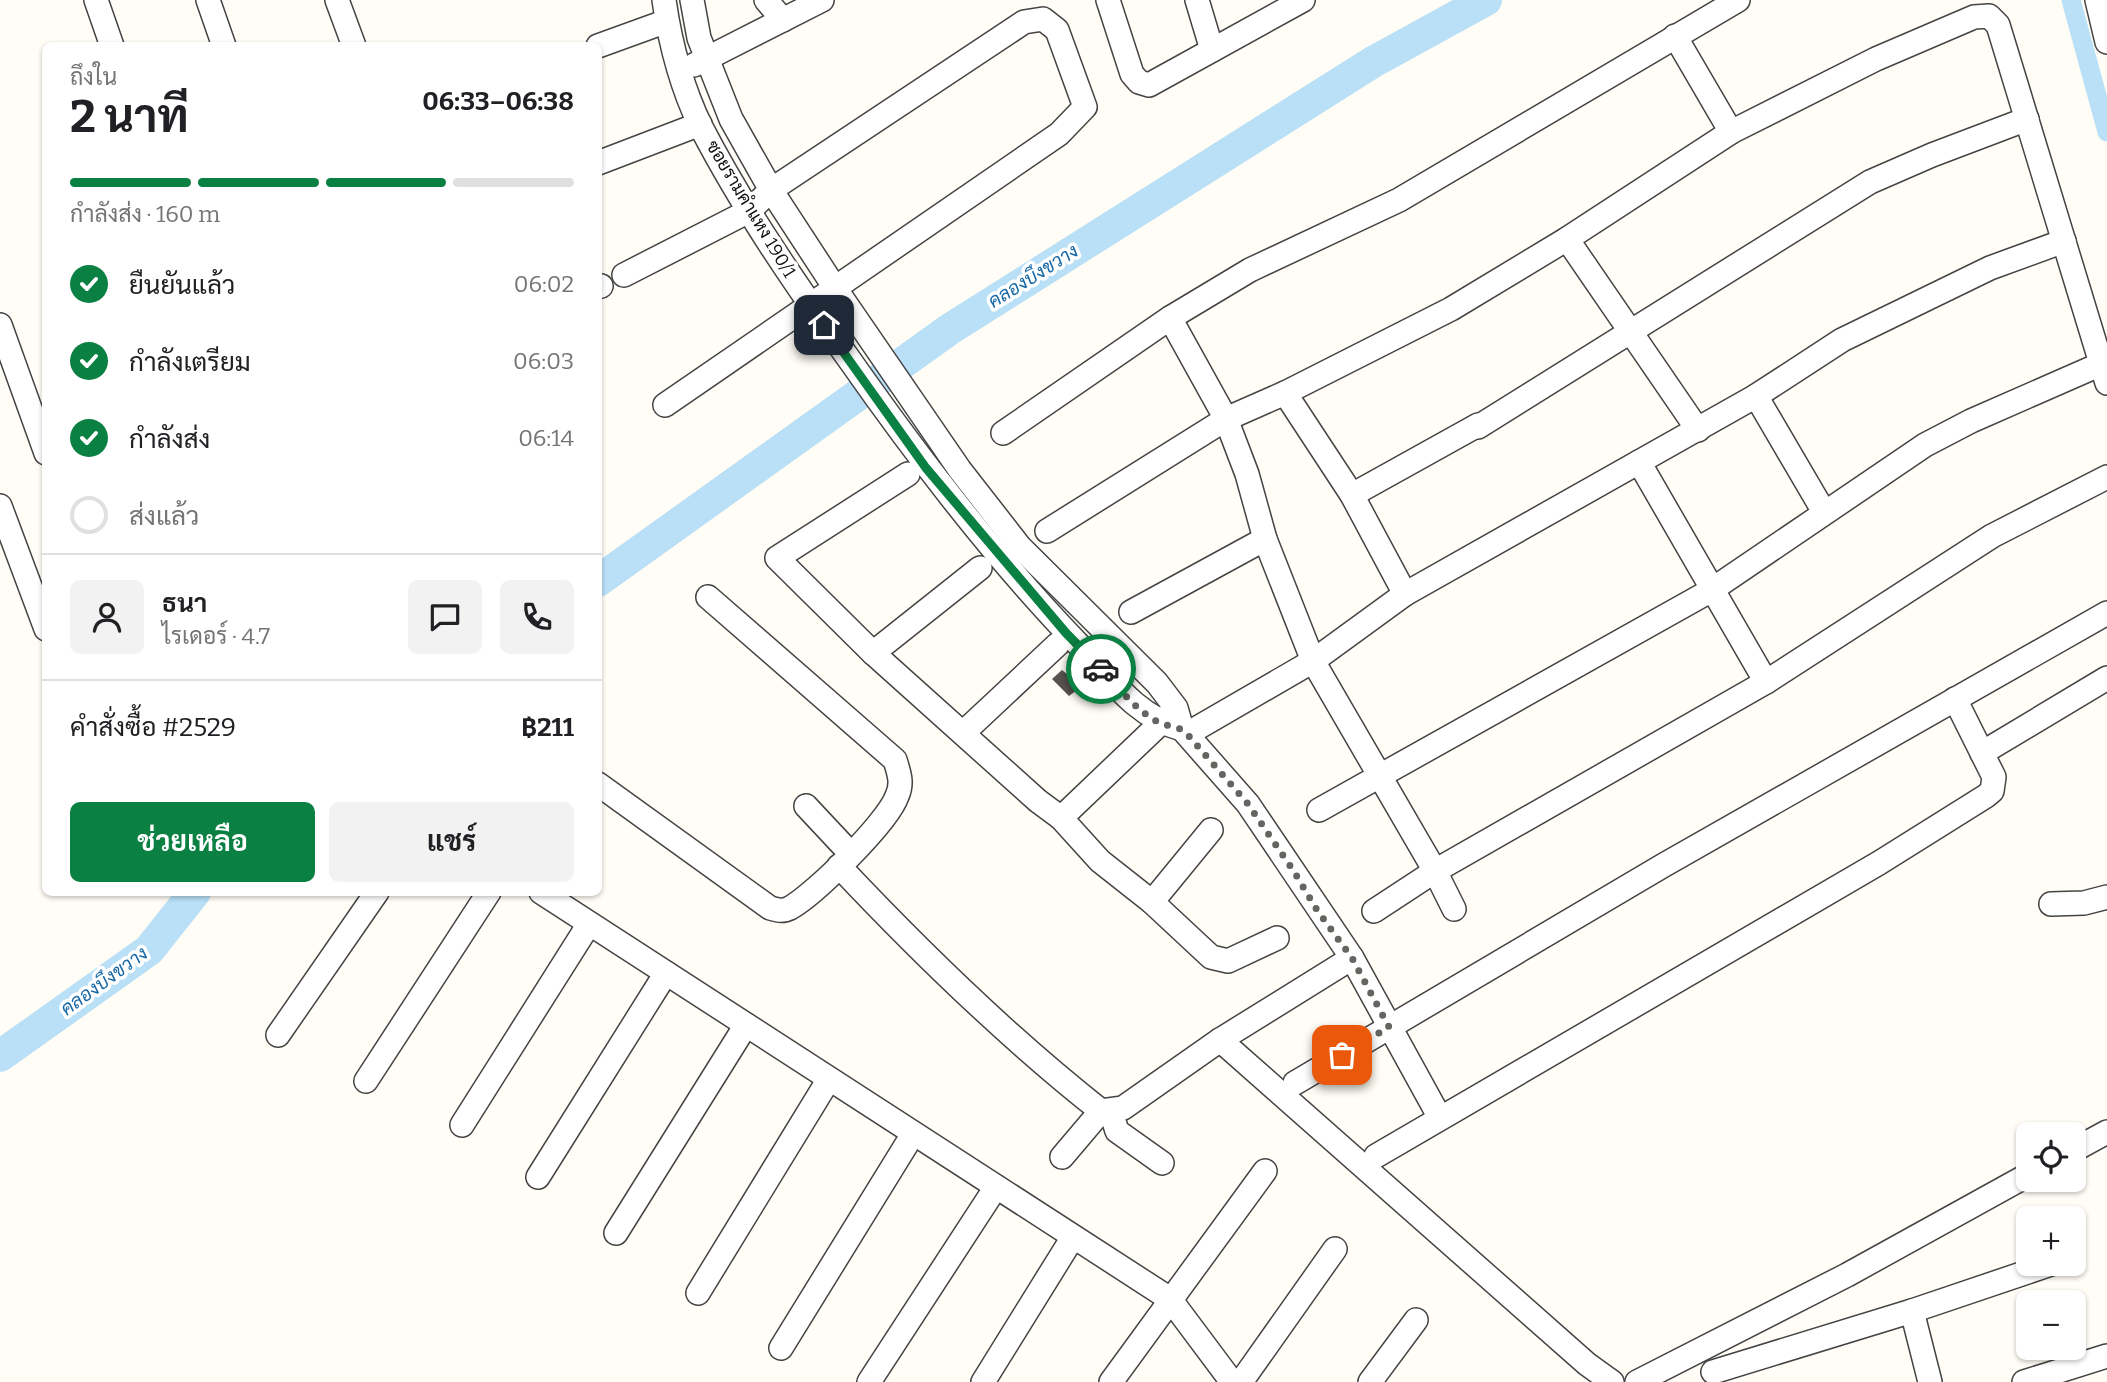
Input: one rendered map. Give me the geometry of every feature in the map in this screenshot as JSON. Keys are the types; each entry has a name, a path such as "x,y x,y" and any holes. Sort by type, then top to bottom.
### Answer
{"street":[{"path":"96,0 111,42"},
{"path":"208,0 223,42"},
{"name":"ซอยรามคำแหง 190/1","path":"692,0 706,60 731,119 771,190 835,288 955,461 1020,547 1157,683 1176,723"},
{"path":"766,0 783,20"},
{"path":"681,71 822,0"},
{"path":"1108,0 1132,74 1139,82 1149,85 1303,0"},
{"path":"1197,0 1212,50"},
{"path":"1003,433 1170,318 1250,270 1399,200 1738,0"},
{"path":"2097,0 2107,41"},
{"path":"342,1 353,42"},
{"path":"602,44 665,10"},
{"name":"ซอยรามคำแหง 190/1","path":"665,10 671,47 700,124 749,211 924,474 1066,642 1141,711 1176,723"},
{"path":"1047,531 1226,419 1285,393 1451,309 1567,239 1731,131 1877,59 1974,17 1989,16 1998,25 2104,373 1971,421 1925,445 1710,591 1319,810"},
{"path":"624,275 749,211 771,190 1024,22 1043,19 1057,30 1085,107 1059,134 665,405"},
{"path":"1675,36 1731,131"},
{"path":"1352,495 1478,426 1870,182 2027,119"},
{"path":"602,161 700,124"},
{"path":"1567,239 1698,430"},
{"path":"1061,818 1176,723 1313,661 1405,594 1698,430 1756,396 1801,364 1885,318 1990,268 2064,241"},
{"path":"1170,318 1226,419 1247,474 1265,539 1313,661 1435,871 1454,909"},
{"path":"0,325 42,442"},
{"path":"1285,393 1352,495 1405,594"},
{"path":"1756,396 1824,512"},
{"path":"955,461 924,474 778,558 873,653 1038,801 1061,818 1100,861 1152,902 1211,957 1228,961 1277,938"},
{"path":"1639,462 1710,591 1766,682"},
{"path":"1374,911 1435,871 1766,682 1951,561 2107,477"},
{"path":"0,506 42,618"},
{"path":"1131,612 1265,539"},
{"path":"873,653 980,568"},
{"path":"602,787 770,908 781,911 791,907 879,827 897,796 901,779 895,760 708,597"},
{"path":"1295,1083 2107,613"},
{"path":"963,733 1066,642 1096,621"},
{"path":"1982,753 2107,678"},
{"path":"1376,1156 1973,807 1992,791 1994,785 1982,753 1955,699"},
{"path":"1176,723 1248,804 1352,958 1440,1118"},
{"path":"806,806 844,860 912,941 1043,1066 1106,1111 1117,1130 1162,1163"},
{"path":"1152,902 1211,830"},
{"path":"278,1035 374,896"},
{"path":"366,1081 486,896"},
{"path":"547,896 1170,1299 1232,1382"},
{"path":"2051,904 2084,904 2107,897"},
{"path":"462,1125 589,924"},
{"path":"1062,1157 1106,1111 1124,1108 1220,1040 1352,958"},
{"path":"538,1177 666,973"},
{"path":"616,1233 746,1025"},
{"path":"1220,1040 1587,1364 1612,1382"},
{"path":"698,1293 829,1079"},
{"path":"2086,1143 2107,1132"},
{"path":"781,1348 914,1133"},
{"path":"1111,1382 1265,1171"},
{"path":"1637,1382 1847,1275 2016,1182"},
{"path":"869,1382 996,1187"},
{"path":"983,1382 1073,1237"},
{"path":"1241,1382 1335,1249"},
{"path":"1713,1372 2016,1276"},
{"path":"1912,1311 1930,1382"},
{"path":"1370,1382 1416,1320"},
{"path":"2024,1382 2107,1356"}],"building":[{"path":"1062,670 1067,674 1072,670 1088,682 1069,696 1052,679"}],"waterway":[{"name":"คลองบึงขวาง","path":"602,578 950,329 1373,62 1486,0"},
{"path":"2071,0 2107,132"},
{"name":"คลองบึงขวาง","path":"0,1056 149,950 192,896"}],"way so far":[{"path":"1101,669 1141,711 1160,723 1182,729 1248,804 1317,910 1352,958 1389,1027 1342,1055"}],"route":[{"path":"824,325 960,511 1066,633 1101,669"}]}
